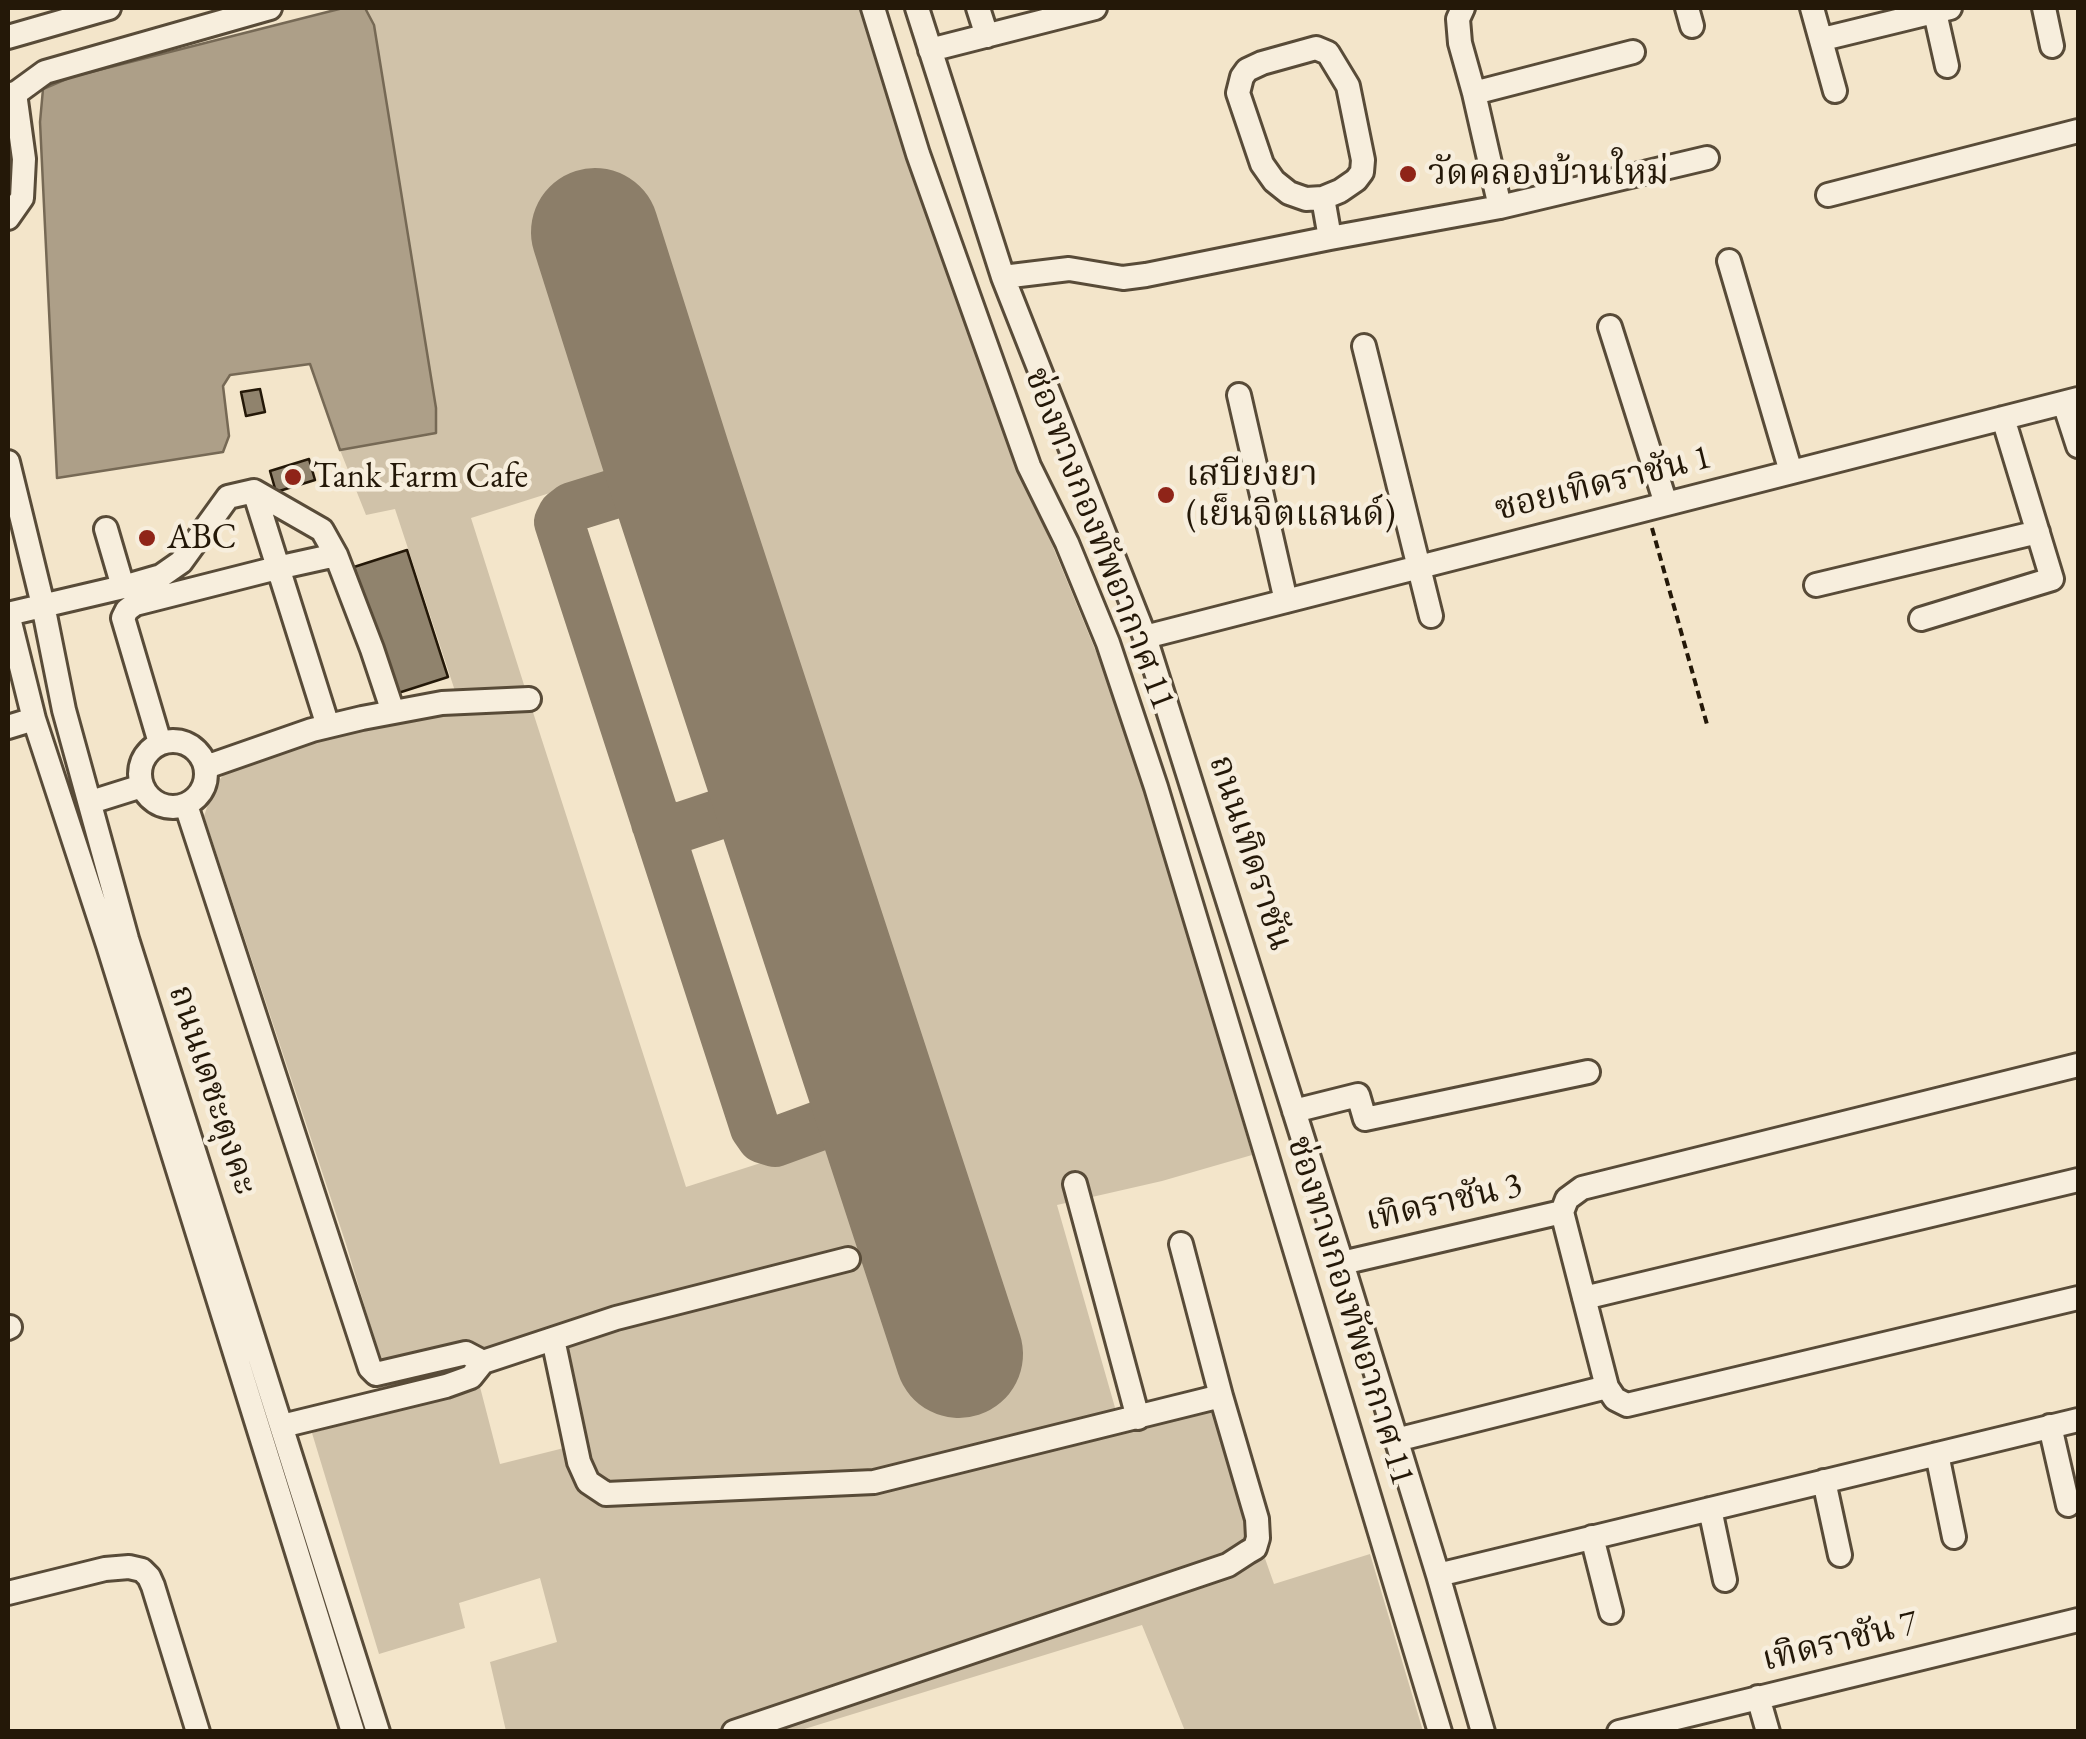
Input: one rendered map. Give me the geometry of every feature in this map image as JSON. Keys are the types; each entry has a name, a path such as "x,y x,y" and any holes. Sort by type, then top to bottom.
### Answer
{"street":[{"path":"8,36 109,8"},
{"path":"8,218 22,198 24,159 11,96 45,72 270,8"},
{"name":"ช่องทางกองทัพอากาศ 11","path":"872,8 918,154 1029,466 1108,643 1156,787 1440,1732"},
{"name":"ถนนเทิดราชัน","path":"917,8 1003,277 1144,637 1342,1263 1483,1732"},
{"path":"978,8 987,36"},
{"path":"930,50 1096,8"},
{"path":"1464,8 1458,18 1460,43 1500,207"},
{"path":"1812,8 1836,90"},
{"path":"2044,8 2052,46"},
{"path":"1823,40 1940,9 1947,66"},
{"path":"1316,48 1328,53 1348,86 1362,160 1362,172 1356,180 1323,198 1289,193 1274,181 1262,164 1238,92 1248,70 1316,48"},
{"path":"1474,92 1632,52"},
{"path":"1828,195 2078,131"},
{"path":"1003,277 1069,269 1122,278 1146,275 1500,207 1706,158"},
{"path":"1323,198 1330,238"},
{"path":"1729,261 1791,472"},
{"path":"1610,327 1656,507"},
{"path":"1364,346 1430,616"},
{"path":"1239,395 1286,601"},
{"path":"2071,401 2078,446"},
{"name":"ซอยเทิดราชัน 1","path":"1144,637 2071,401"},
{"path":"1921,619 2052,579 2003,418"},
{"name":"ถนนเดชะตุงคะ","path":"8,462 64,710 128,939 378,1732"},
{"path":"8,614 161,576 182,562 228,497 254,491 322,530 336,556 393,712"},
{"path":"254,491 328,726"},
{"path":"106,530 122,587"},
{"path":"1816,585 2038,532"},
{"path":"160,743 123,618 127,610 135,604 336,556"},
{"name":"ถนนเดชะตุงคะ","path":"8,614 34,719 354,1732"},
{"path":"206,767 328,726 393,712 442,703 529,698"},
{"path":"8,727 34,719"},
{"path":"172,740 194,747 206,767 205,785 194,800 176,807 156,802 142,786 145,756 160,743 172,740"},
{"path":"91,802 142,786"},
{"path":"186,804 370,1368 376,1374 386,1373 466,1353 483,1362"},
{"path":"2078,1065 1582,1188 1567,1199 1562,1212 1606,1388 1627,1406 2078,1298"},
{"path":"1294,1111 1358,1095 1365,1118 1588,1072"},
{"path":"1584,1298 2078,1180"},
{"path":"1075,1184 1138,1418"},
{"name":"เทิดราชัน 3","path":"1342,1263 1562,1212"},
{"path":"734,1732 1228,1565 1255,1548 1258,1520 1181,1244"},
{"path":"282,1426 446,1386 471,1377 483,1362 616,1318 848,1259"},
{"path":"552,1340 579,1462 588,1482 606,1494 874,1482 1221,1396"},
{"path":"1396,1440 1606,1388"},
{"path":"1438,1574 2078,1420"},
{"path":"2050,1426 2068,1505"},
{"path":"1937,1454 1954,1537"},
{"path":"1824,1481 1840,1554"},
{"path":"1710,1509 1725,1580"},
{"path":"1592,1537 1611,1612"},
{"path":"8,1593 104,1569 142,1570 153,1586 198,1732"},
{"name":"เทิดราชัน 7","path":"1619,1732 2078,1620"},
{"path":"1758,1698 1768,1732"}],"path":[{"path":"1656,507 1708,728"}],"shaded area":[{"path":"343,8 365,8 374,25 436,408 436,433 340,450 310,364 230,375 223,386 229,436 223,452 57,478 40,122 43,89 71,77"},
{"path":"361,8 861,8 945,269 1129,732 1252,1155 1057,1205 1122,1432 1210,1410 1274,1584 1370,1554 1423,1731 1185,1731 1142,1625 798,1731 506,1731 490,1662 557,1642 540,1578 459,1603 465,1628 379,1654 312,1433 480,1387 500,1464 588,1442 559,1325 389,1388 346,1244 204,816 214,787 228,769 300,742 408,716 531,706 686,1187 851,1134 930,1374 996,1354 624,208 557,229 635,466 471,518 525,688 455,691 395,509 366,515 340,450 436,433 436,408 374,26"}],"building":[{"path":"260,389 265,412 246,416 241,392"},
{"path":"309,459 315,480 276,492 270,471"},
{"path":"407,550 448,677 395,694 354,567"}],"taxiway":[{"path":"667,460 658,477 646,484 572,507 559,522 755,1128 762,1138 775,1142 857,1112 884,1125"},
{"path":"656,823 678,828 759,801 781,808"}],"runway":[{"path":"595,232 959,1354"}],"place":[{"name":"วัดคลองบ้านใหม่","path":"1408,174"},
{"name":"Tank Farm Cafe","path":"293,477"},
{"name":"เสบียงยา (เย็นจิตแลนด์)","path":"1166,495"},
{"name":"ABC","path":"147,538"}]}
